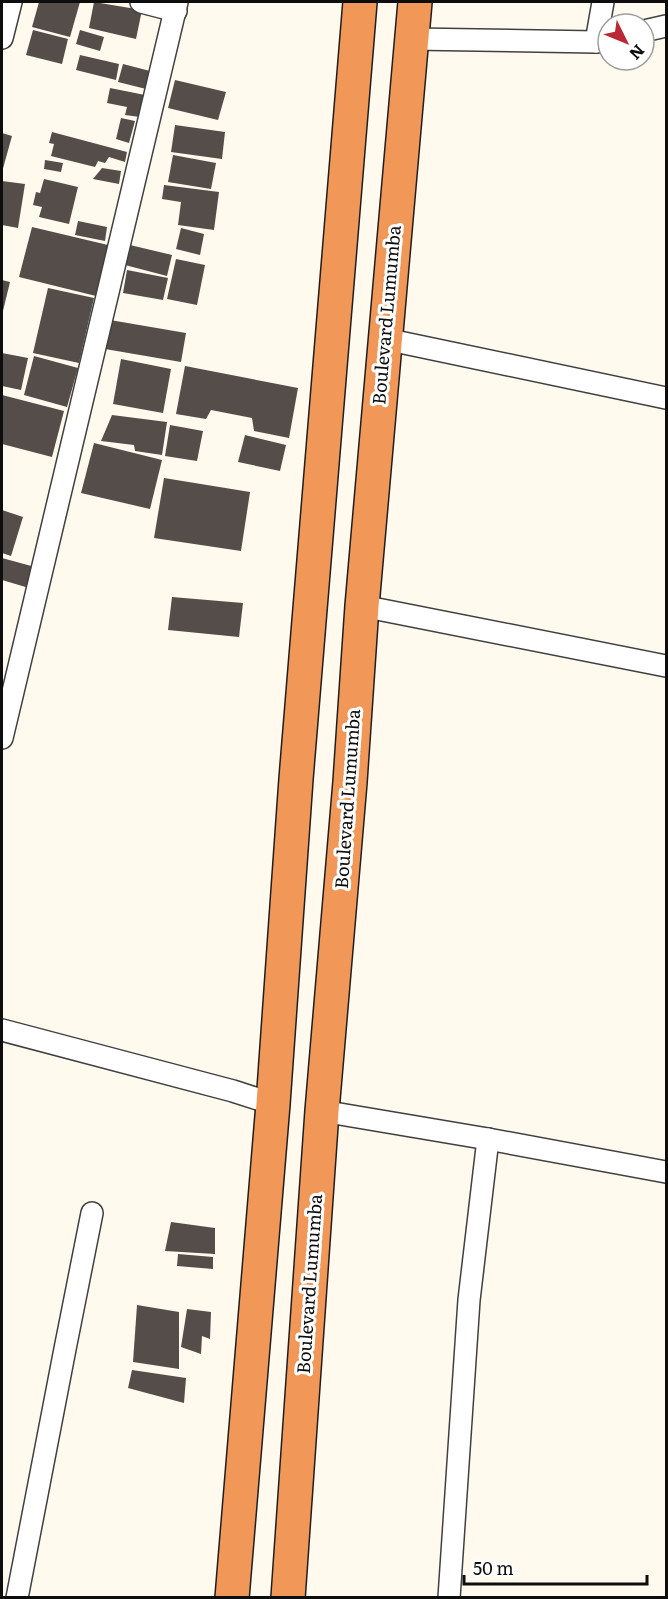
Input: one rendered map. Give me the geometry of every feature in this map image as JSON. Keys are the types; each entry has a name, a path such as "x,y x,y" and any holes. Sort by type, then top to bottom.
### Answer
{"highway":[{"path":"232,1598 360,2"},
{"name":"Boulevard Lumumba","path":"288,1598 322,1111 350,782 362,606 415,2"}],"street":[{"path":"2,38 11,2"},
{"path":"2,738 177,6 141,2"},
{"path":"412,39 596,40"},
{"path":"384,339 666,398"},
{"path":"362,606 666,666"},
{"path":"2,1030 273,1104"},
{"path":"322,1111 666,1172"},
{"path":"449,1598 469,1300 488,1139"},
{"path":"17,1598 92,1214"}],"building":[{"path":"39,2 80,2 70,37 32,27"},
{"path":"94,2 142,10 136,39 89,28"},
{"path":"33,30 68,39 62,64 26,55"},
{"path":"80,30 104,37 100,51 76,44"},
{"path":"80,55 119,64 116,80 76,70"},
{"path":"123,64 150,71 146,89 118,82"},
{"path":"175,80 226,92 218,120 168,108"},
{"path":"110,88 145,95 140,117 125,115 127,107 107,103"},
{"path":"121,118 135,121 129,143 116,139"},
{"path":"175,125 225,132 222,159 171,152"},
{"path":"52,132 127,152 125,162 109,157 105,163 98,161 95,167 51,156 54,144 49,143"},
{"path":"2,133 12,136 2,172"},
{"path":"173,155 216,163 211,189 168,182"},
{"path":"45,160 63,163 61,172 44,169"},
{"path":"102,168 121,171 119,184 93,179"},
{"path":"44,179 78,187 69,224 39,217 42,207 33,205 36,192 40,193"},
{"path":"2,181 25,184 18,228 2,225"},
{"path":"164,185 219,192 214,230 178,225 181,202 162,199"},
{"path":"78,221 107,227 105,241 75,235"},
{"path":"32,227 108,245 96,296 19,277"},
{"path":"181,228 204,234 200,255 176,249"},
{"path":"130,245 172,255 167,276 125,265"},
{"path":"176,259 205,265 197,305 167,299"},
{"path":"127,270 168,278 163,300 123,293"},
{"path":"2,280 10,282 2,315"},
{"path":"48,288 94,298 79,363 33,353"},
{"path":"110,320 186,333 181,362 105,349"},
{"path":"2,353 28,358 21,390 2,386"},
{"path":"34,356 78,368 67,407 24,395"},
{"path":"121,359 171,369 163,413 113,404"},
{"path":"185,366 298,388 289,438 254,431 252,418 211,410 206,419 176,414"},
{"path":"2,395 64,411 52,457 2,444"},
{"path":"112,415 167,422 162,455 135,451 134,445 101,441"},
{"path":"170,425 203,431 197,461 165,456"},
{"path":"245,435 286,445 280,471 238,462"},
{"path":"94,443 162,460 150,509 81,493"},
{"path":"164,478 250,492 241,551 154,538"},
{"path":"2,510 23,517 11,556 2,553"},
{"path":"2,558 35,567 29,588 2,580"},
{"path":"172,597 243,603 239,637 168,630"},
{"path":"171,1222 215,1228 215,1254 165,1251"},
{"path":"178,1254 213,1257 213,1269 177,1266"},
{"path":"137,1305 179,1312 179,1369 133,1362"},
{"path":"187,1309 211,1312 210,1339 202,1336 201,1354 181,1347"},
{"path":"132,1370 186,1378 184,1403 128,1388"}]}
